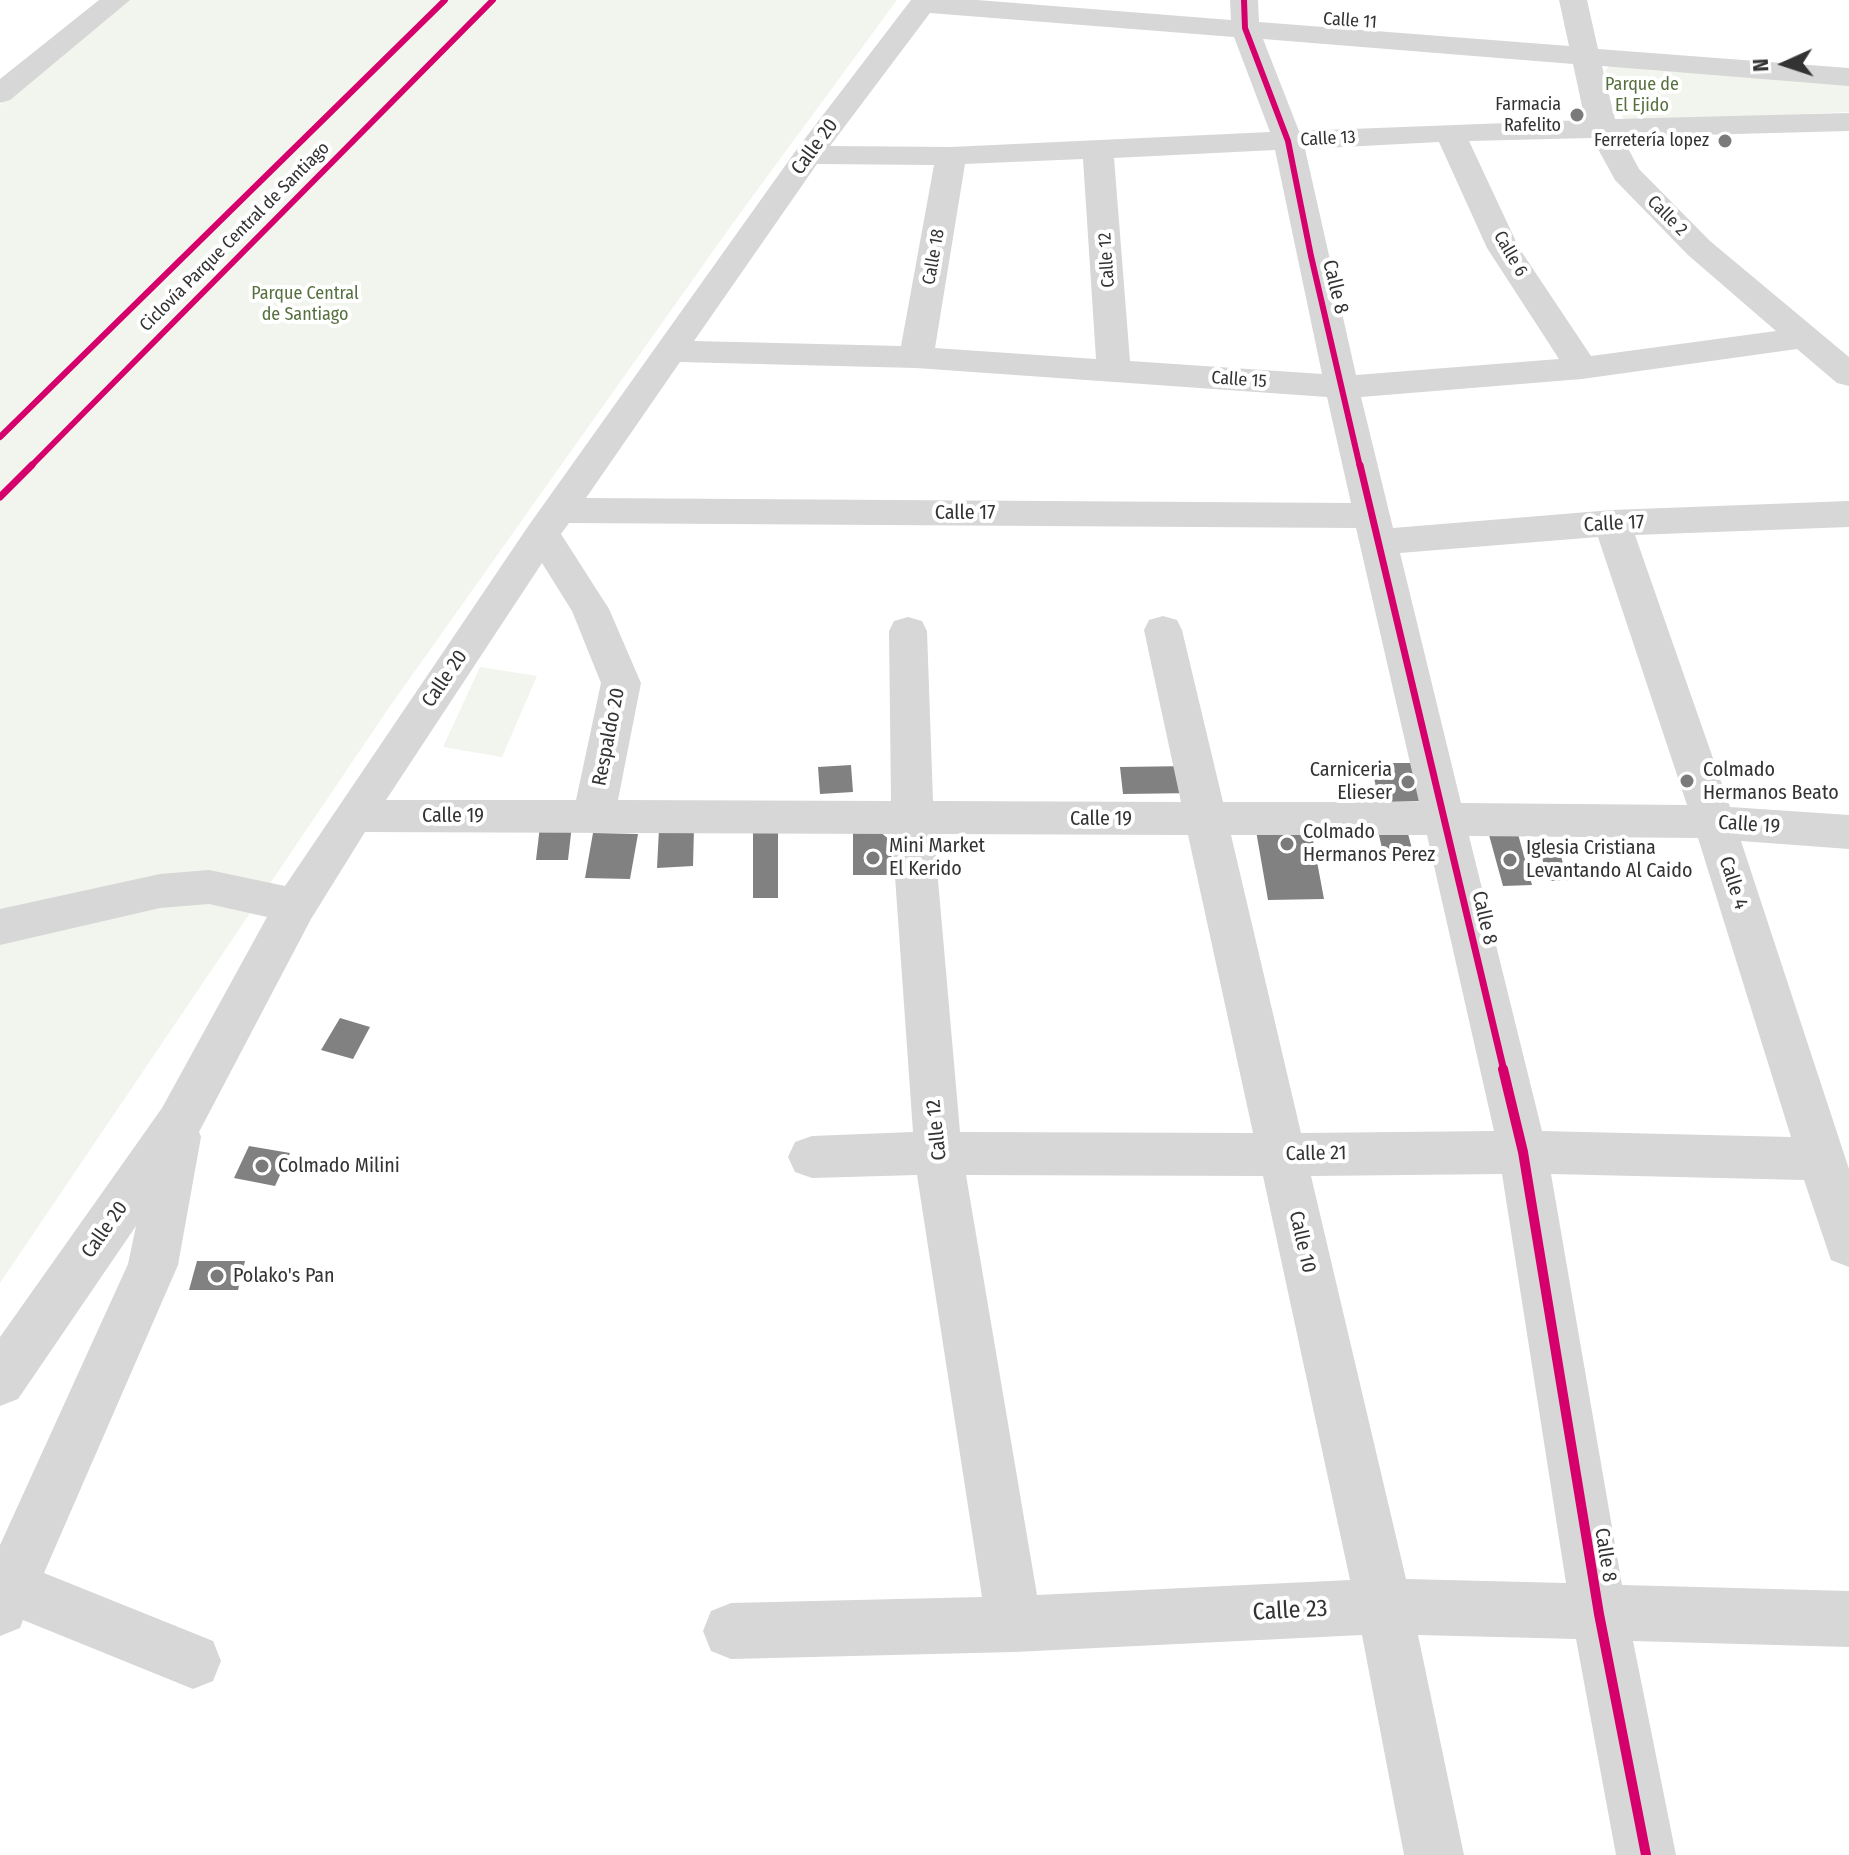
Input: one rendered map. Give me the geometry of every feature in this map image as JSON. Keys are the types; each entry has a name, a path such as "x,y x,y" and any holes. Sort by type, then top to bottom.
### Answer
{"street":[{"path":"0,94 116,0"},
{"name":"Calle 2","path":"1573,0 1602,129 1626,173 1688,237 1849,375"},
{"name":"Calle 11","path":"923,2 1244,14 1584,55 1849,77"},
{"name":"Calle 20","path":"0,1381 179,1123 296,906 353,816 550,522 808,155 923,2"},
{"name":"Calle 8","path":"1244,14 1288,141 1311,256 1523,1152 1599,1614 1646,1855"},
{"name":"Calle 13","path":"808,155 951,156 1450,133 1849,122"},
{"name":"Calle 6","path":"1450,133 1503,248 1582,368"},
{"name":"Calle 12","path":"1098,150 1114,371"},
{"name":"Calle 18","path":"916,357 951,156"},
{"name":"Calle 15","path":"670,351 916,357 1343,387 1582,368 1806,337"},
{"name":"Calle 17","path":"550,522 1375,529 1849,514"},
{"name":"Respaldo 20","path":"550,522 621,683 594,816"},
{"name":"Calle 4","path":"1612,523 1714,822 1849,1244"},
{"name":"Calle 10","path":"1163,630 1384,1606 1434,1855"},
{"name":"Calle 12","path":"908,631 912,818 938,1153 1014,1624"},
{"name":"Calle 19","path":"353,816 1443,819 1714,822 1849,832"},
{"path":"0,927 160,891 209,887 296,906"},
{"path":"179,1123 153,1265 4,1593 193,1661"},
{"name":"Calle 21","path":"812,1157 938,1153 1282,1155 1523,1152 1821,1159"},
{"name":"Calle 23","path":"731,1631 1014,1624 1384,1606 1849,1619"}],"green space":[{"name":"Parque Central de Santiago","path":"128,0 897,0 733,223 388,709 0,1283 0,105"},
{"name":"Parque de El Ejido","path":"1610,65 1656,71 1849,83 1849,112 1635,121 1623,118 1619,110 1605,71"},
{"path":"480,667 537,676 502,757 443,747"}],"building":[{"path":"1371,763 1417,763 1426,801 1379,802"},
{"path":"851,765 853,792 820,794 818,767"},
{"path":"1192,766 1196,793 1123,794 1120,767"},
{"path":"1310,824 1324,899 1268,900 1255,825"},
{"path":"572,825 568,860 536,860 540,826"},
{"path":"778,827 778,898 753,898 753,828"},
{"path":"694,828 693,866 657,868 659,829"},
{"path":"1407,830 1415,860 1385,861 1378,831"},
{"name":"Mini Market El Kerido","path":"853,831 879,831 891,841 892,875 853,875"},
{"path":"593,833 638,834 630,879 585,878"},
{"name":"Iglesia Cristiana Levantando Al Caido","path":"1518,834 1532,885 1503,886 1489,835"},
{"path":"1538,842 1557,842 1568,881 1548,881"},
{"path":"340,1018 370,1027 353,1059 321,1050"},
{"name":"Colmado Milini","path":"249,1146 290,1153 275,1186 234,1178"},
{"name":"Polako's Pan","path":"197,1261 245,1261 238,1290 189,1290"}],"cycle path":[{"name":"Ciclovía Parque Central de Santiago","path":"0,437 445,0"},
{"name":"Ciclovía Parque Central de Santiago","path":"0,497 493,0"},
{"path":"1244,0 1245,28 1288,141 1311,256 1523,1152 1599,1614 1646,1855"}],"place":[{"name":"Farmacia Rafelito","path":"1577,115"},
{"name":"Ferretería lopez","path":"1725,141"},
{"name":"Colmado Hermanos Beato","path":"1687,781"},
{"name":"Carniceria Elieser","path":"1408,782"},
{"name":"Colmado Hermanos Perez","path":"1287,844"},
{"name":"Mini Market El Kerido","path":"873,858"},
{"name":"Iglesia Cristiana Levantando Al Caido","path":"1510,860"},
{"name":"Colmado Milini","path":"262,1166"},
{"name":"Polako's Pan","path":"217,1276"}]}
